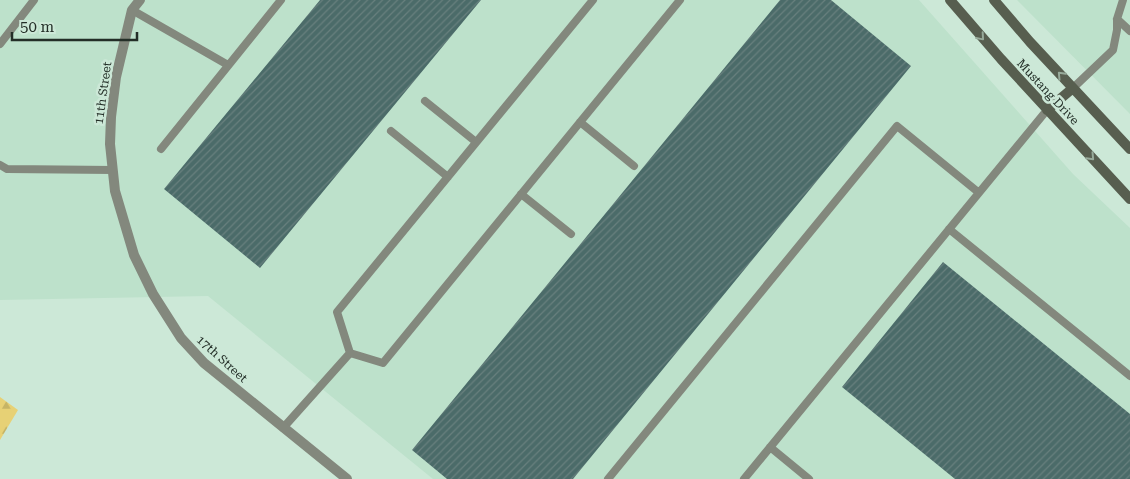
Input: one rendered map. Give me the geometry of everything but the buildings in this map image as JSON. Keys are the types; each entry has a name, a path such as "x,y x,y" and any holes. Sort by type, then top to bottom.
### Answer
{"main road":[{"name":"Mustang Drive","path":"950,0 1000,59 1130,199"},
{"name":"Mustang Drive","path":"994,0 1130,149"},
{"path":"1047,110 1073,88"}],"street":[{"name":"11th Street","path":"112,167 110,117 116,77 132,10 140,0"},
{"name":"17th Street","path":"112,167 115,191 134,254 153,294 181,338 204,363 347,479"}],"lane":[{"path":"0,44 34,0"},
{"path":"161,149 281,0"},
{"path":"350,353 337,312 593,0"},
{"path":"350,353 382,363 680,0"},
{"path":"1073,88 1113,50 1117,19 1123,0"},
{"path":"132,10 228,65"},
{"path":"1117,19 1130,31"},
{"path":"425,101 476,142"},
{"path":"744,479 1047,110"},
{"path":"580,122 634,166"},
{"path":"608,479 897,126 978,192"},
{"path":"391,131 448,177"},
{"path":"0,165 7,169 112,167"},
{"path":"521,194 571,234"},
{"path":"949,229 1130,376"},
{"path":"283,428 350,353"},
{"path":"770,447 809,479"}],"shaded area":[{"path":"0,0 919,0 1073,174 1130,228 1130,479 433,479 208,296 0,300"},
{"path":"1017,0 1130,0 1130,114"}],"green space":[{"path":"0,397 18,410 0,440"}]}
